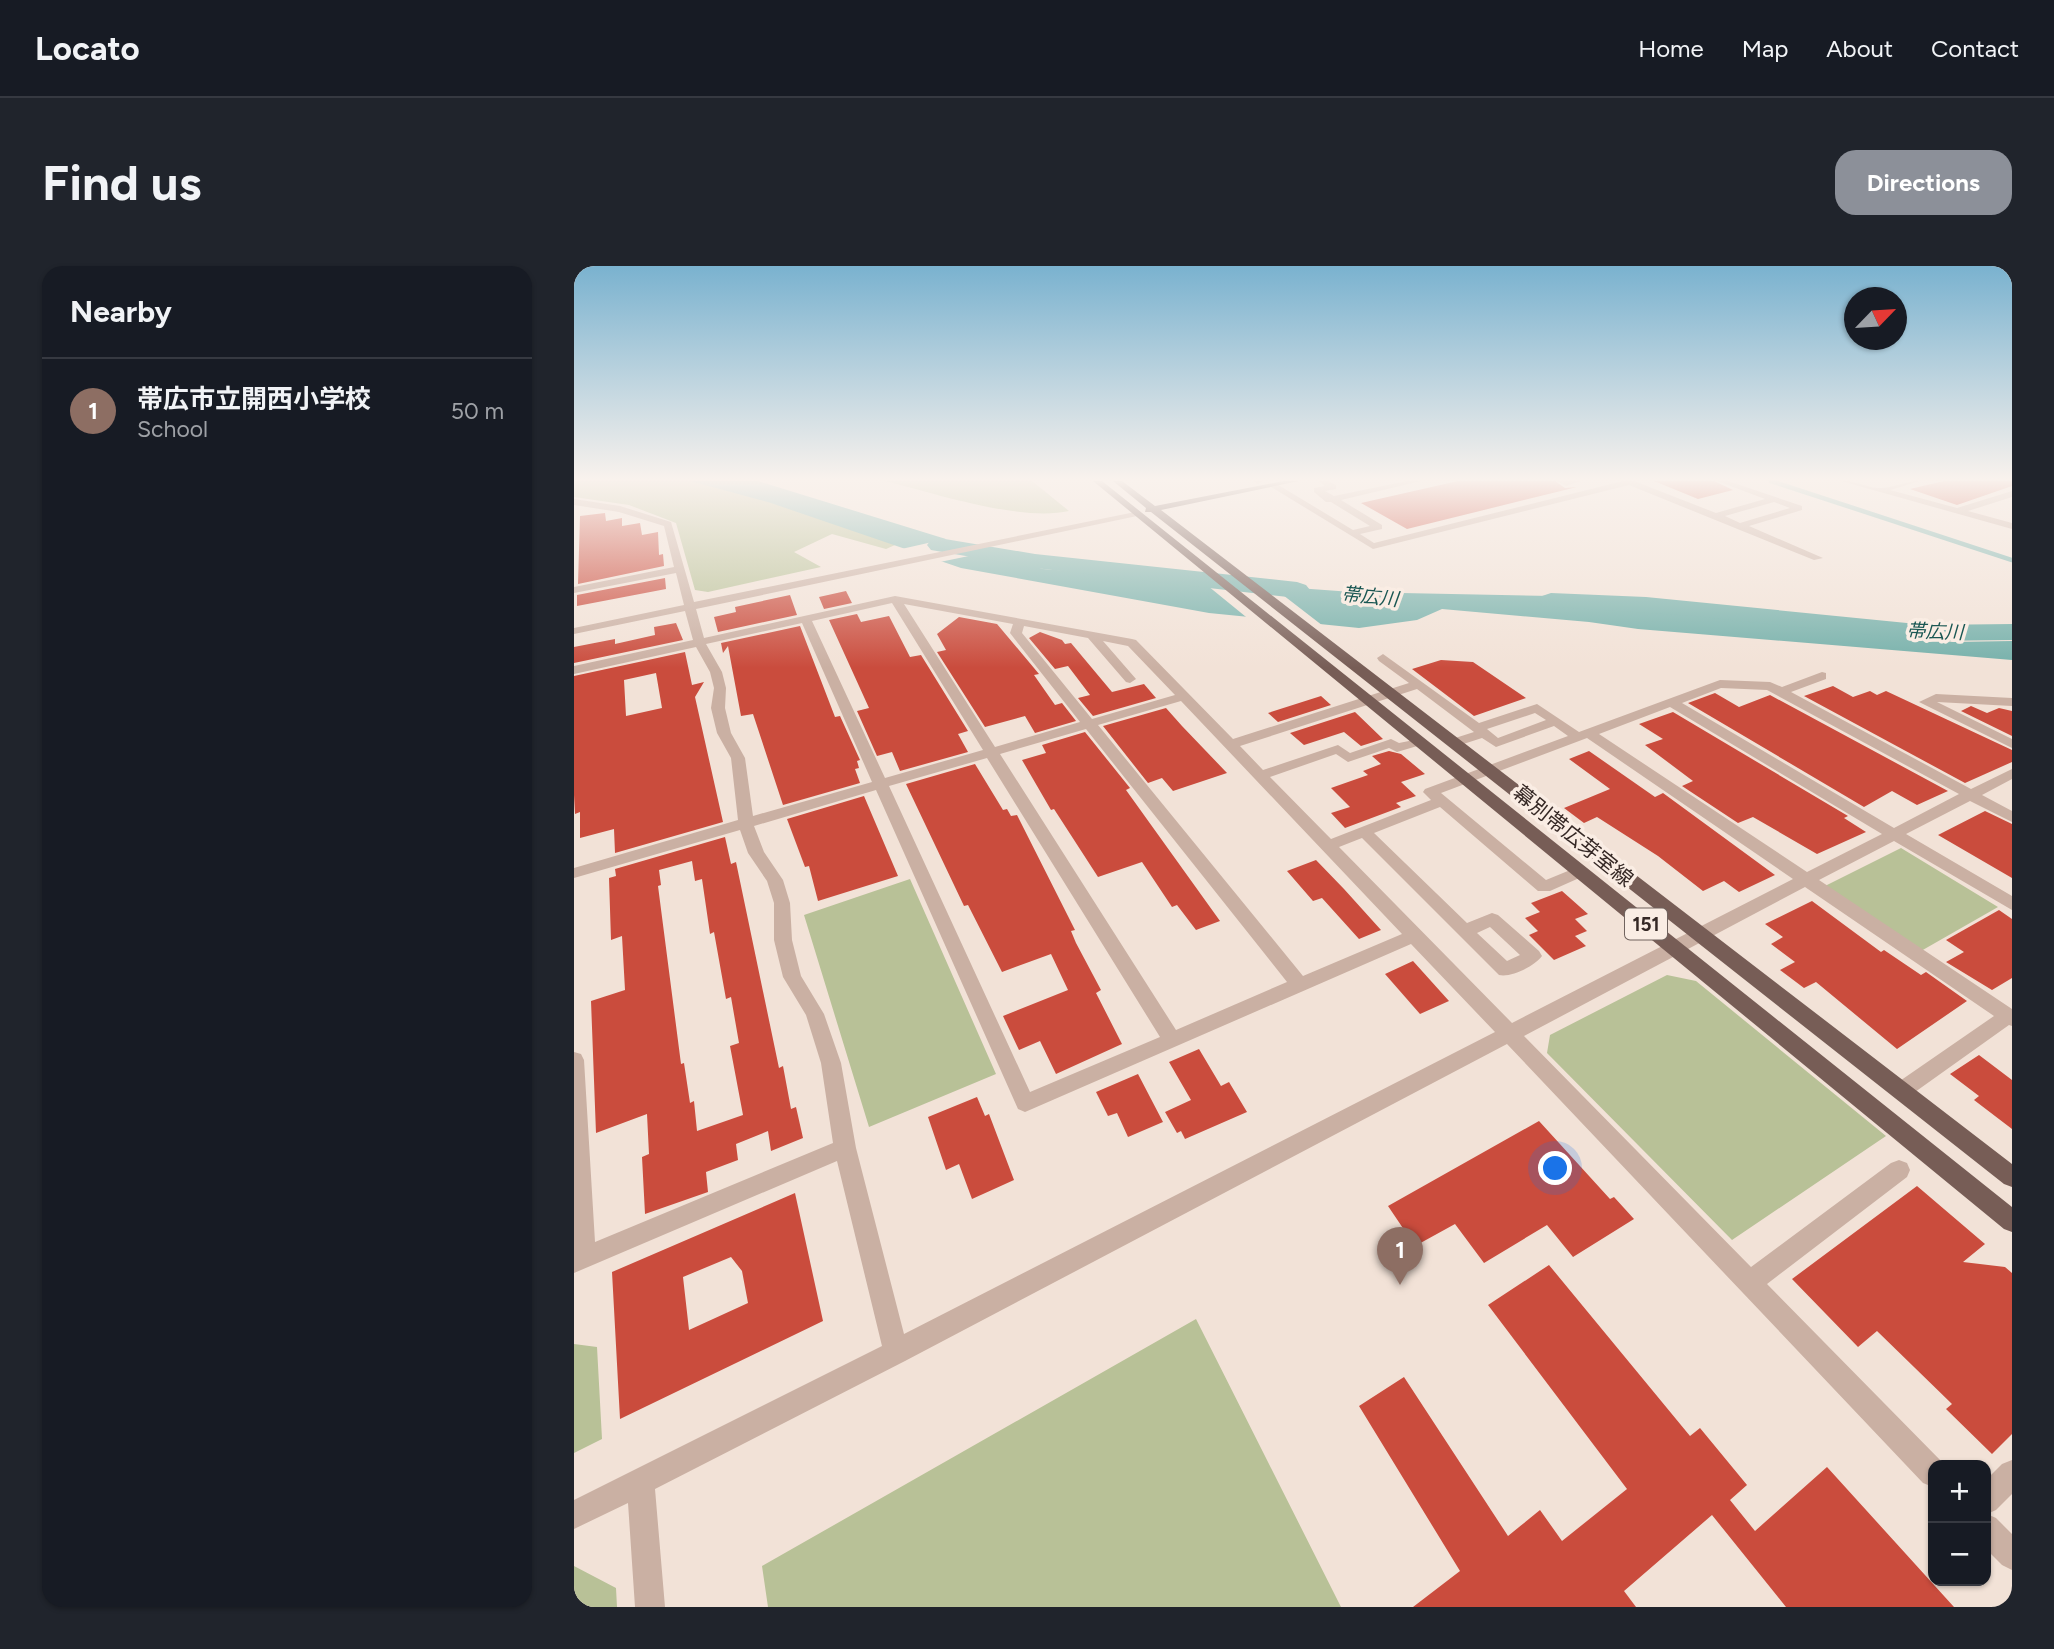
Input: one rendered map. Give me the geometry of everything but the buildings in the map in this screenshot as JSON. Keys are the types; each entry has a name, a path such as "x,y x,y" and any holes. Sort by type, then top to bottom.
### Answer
{"main road":[{"name":"幕別帯広芽室線","path":"1174,544 2012,1221"},
{"name":"幕別帯広芽室線","path":"1200,544 2012,1177"}],"street":[{"path":"673,544 699,642 716,672 720,688 718,708 724,733 738,758 746,824 756,853 775,880 782,903 783,940 792,977 815,1014 831,1063 845,1148 896,1352"},
{"path":"574,631 955,544"},
{"path":"574,624 992,544"},
{"path":"1783,544 1818,558"},
{"path":"574,590 679,569"},
{"path":"895,599 1172,1040"},
{"path":"574,670 895,599 1132,643 1181,697 1415,934 1928,1468"},
{"path":"805,618 1025,1103 1415,934"},
{"path":"1020,622 1016,633 1299,984"},
{"path":"1091,635 1130,679"},
{"path":"1383,657 1496,743 1556,721 1584,735 2010,1018 1902,1091"},
{"path":"1781,692 1822,676"},
{"path":"1229,745 1419,684"},
{"path":"1580,871 1544,887 1430,792 1720,684 1770,686 2012,817"},
{"path":"574,873 1181,697"},
{"path":"2012,702 1936,698 1926,702 2012,744"},
{"path":"1671,702 2012,904"},
{"path":"1454,743 1480,731"},
{"path":"1260,776 1338,749 1348,758 1391,743 1397,748 1419,740"},
{"path":"574,1515 896,1352 2012,773"},
{"path":"1328,846 1442,801"},
{"path":"1364,832 1465,931"},
{"path":"574,1060 579,1260 845,1148"},
{"path":"1750,1282 1899,1170"},
{"path":"1991,1495 2012,1474"},
{"path":"640,1481 650,1607"},
{"path":"1991,1533 2012,1555"}],"green space":[{"path":"682,544 812,544 794,552 821,567 708,592 695,590"},
{"path":"866,544 898,544 886,549"},
{"path":"1901,848 1998,907 1921,951 1825,886"},
{"path":"910,879 996,1074 869,1127 804,915"},
{"path":"1667,975 1696,981 1886,1136 1732,1240 1547,1053 1550,1035"},
{"path":"1196,1319 1341,1607 768,1607 762,1566"},
{"path":"574,1344 597,1347 602,1439 574,1453"},
{"path":"574,1566 616,1588 617,1607 574,1607"}],"water":[{"path":"890,544 961,544 1043,569 1352,592 1551,596 1953,642 2012,641 2012,660 1638,629 1442,609 1417,620 1359,628 1209,613 961,568"}],"pier":[{"path":"925,544 968,544 993,551 935,563 897,550"},
{"path":"1197,577 1266,582 1327,629 1251,621"}],"waterway":[{"path":"1962,544 2012,560"},
{"name":"帯広川","path":"939,545 1035,561 1297,590"},
{"name":"帯広川","path":"1551,601 1646,605 1927,633 2012,632"}],"place":[{"name":"帯広市立開西小学校","path":"1400,1285"}]}
